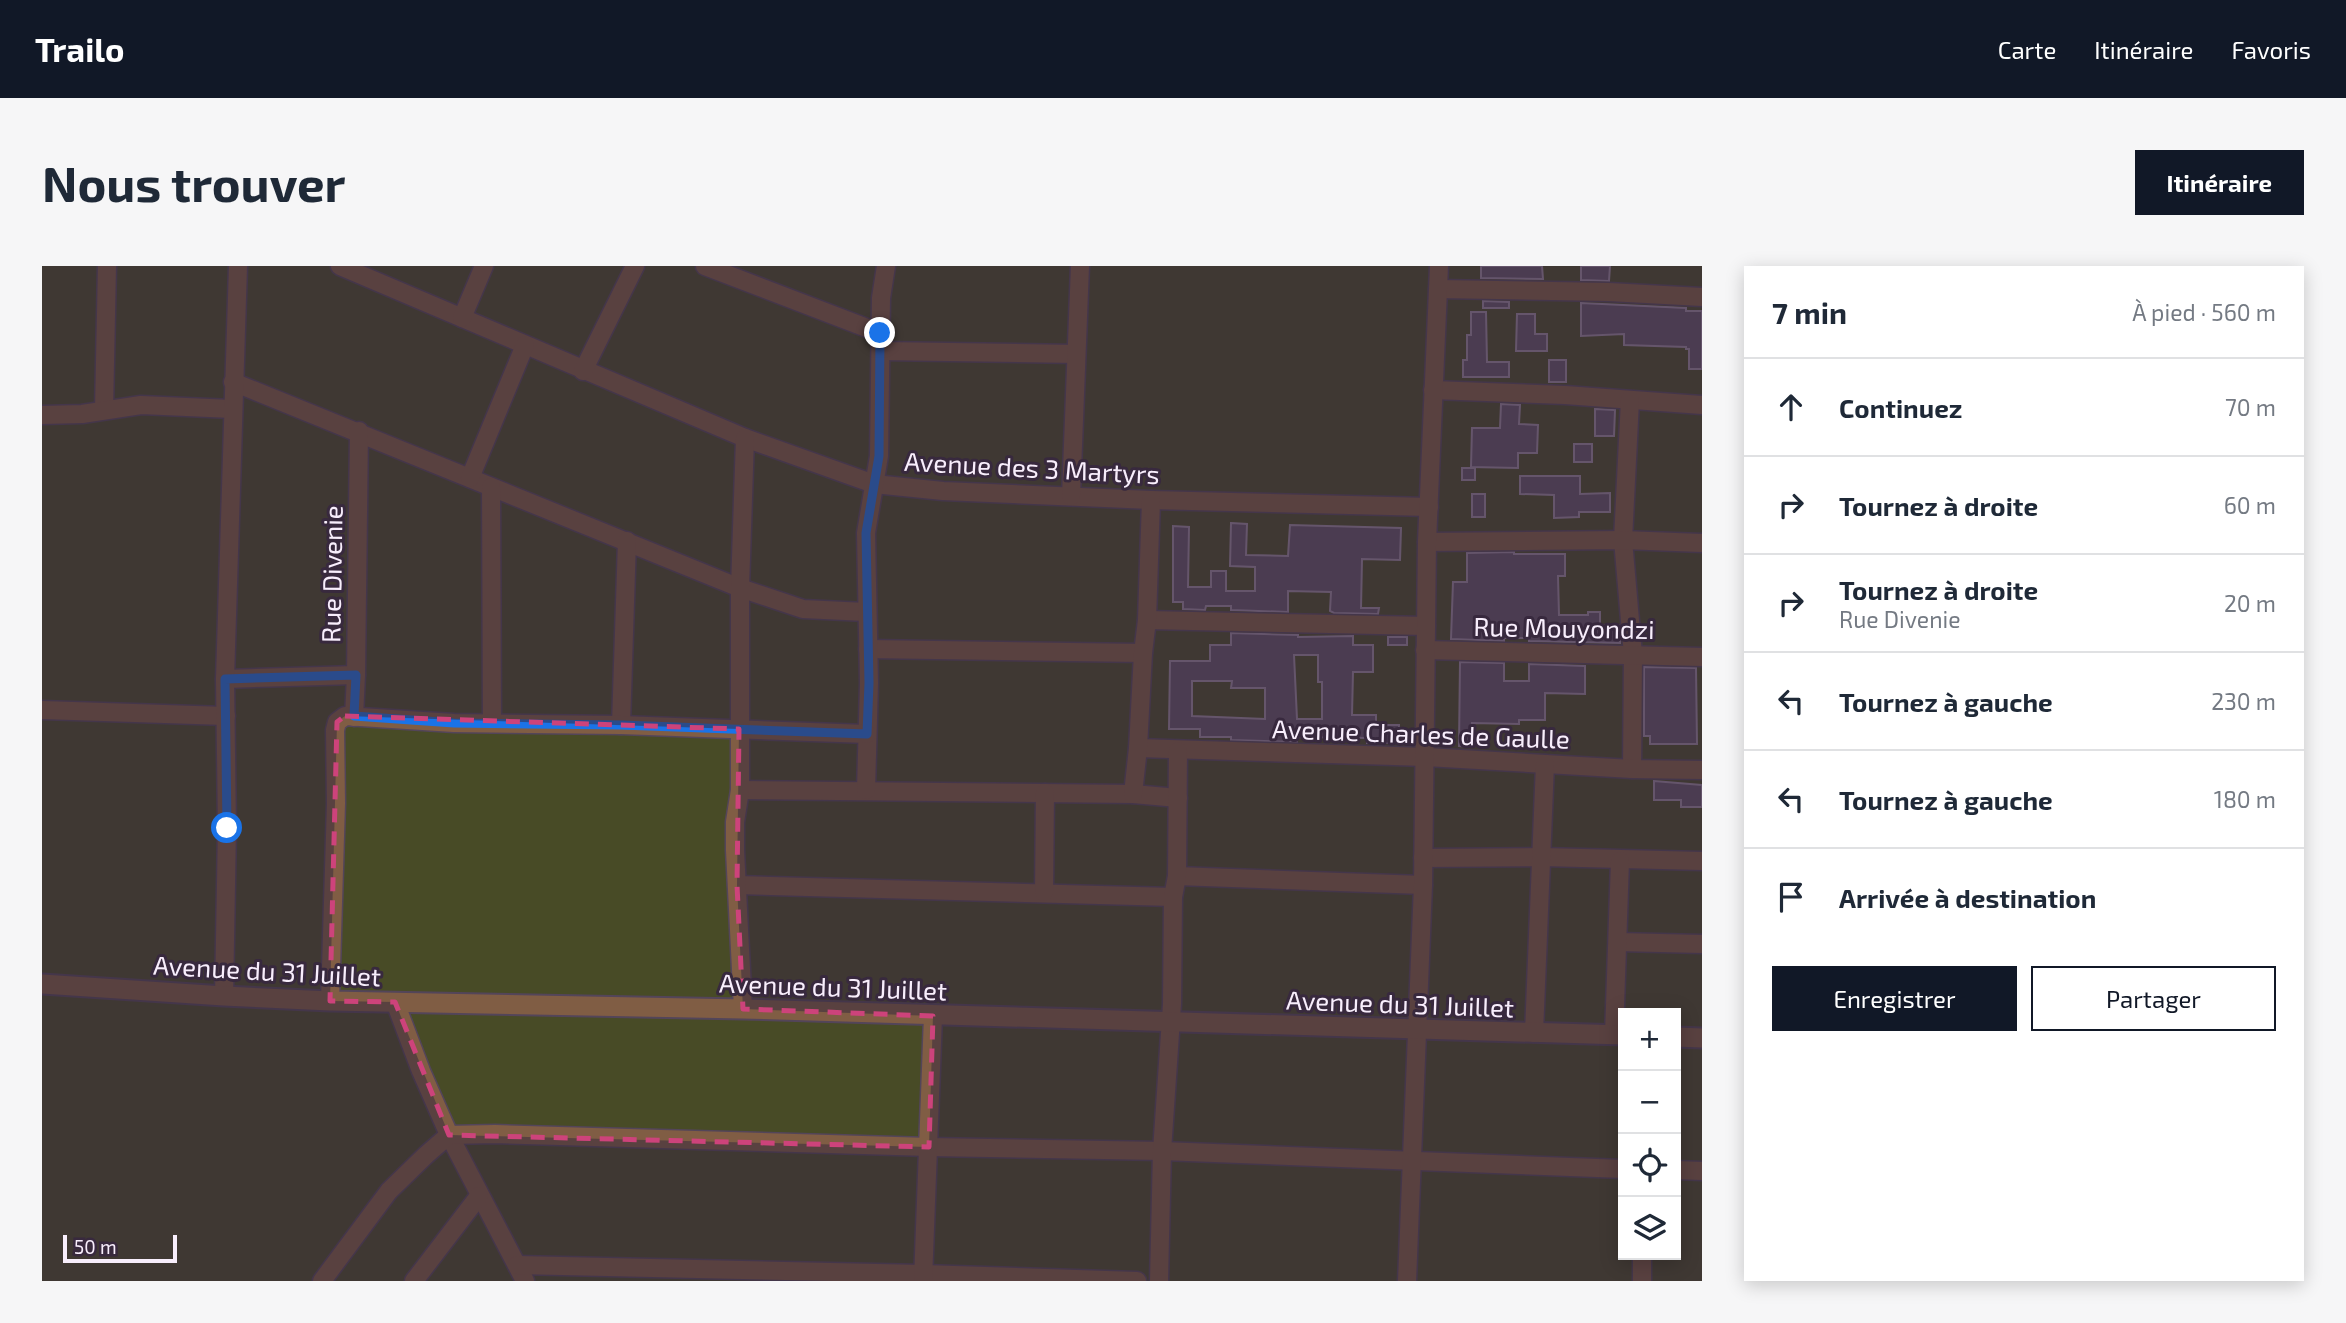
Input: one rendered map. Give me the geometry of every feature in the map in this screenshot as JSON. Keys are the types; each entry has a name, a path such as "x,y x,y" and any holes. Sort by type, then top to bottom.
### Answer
{"street":[{"path":"104,410 107,266"},
{"path":"224,996 227,828 225,679 238,266"},
{"path":"461,318 484,266"},
{"path":"583,371 635,266"},
{"path":"705,266 880,333"},
{"path":"866,790 866,533 879,456 881,298 886,266"},
{"path":"1071,496 1080,266"},
{"path":"1407,1281 1423,885 1427,542 1439,266"},
{"name":"Avenue des 3 Martyrs","path":"345,267 745,438 874,484 943,491 1151,500 1429,507"},
{"path":"1438,289 1609,292 1702,297"},
{"path":"470,478 525,345"},
{"path":"881,351 1076,354"},
{"path":"233,382 740,588 803,609 866,612"},
{"path":"1433,390 1565,394 1702,405"},
{"path":"1630,400 1623,540 1633,654 1632,769"},
{"path":"42,415 61,416 141,405 232,409"},
{"name":"Rue Divenie","path":"354,716 359,431"},
{"path":"743,1009 735,822 740,790 740,588 745,438"},
{"path":"491,486 492,722"},
{"path":"1133,794 1147,621 1151,500"},
{"path":"1427,542 1623,540 1702,543"},
{"path":"621,725 627,541"},
{"path":"1147,621 1426,626"},
{"path":"868,649 1143,653"},
{"name":"Rue Mouyondzi","path":"1425,650 1702,657"},
{"path":"225,679 356,675"},
{"path":"42,710 226,716"},
{"path":"330,1001 336,803 335,730 337,722 345,716 454,723 621,725 867,734"},
{"name":"Avenue Charles de Gaulle","path":"1138,748 1426,757 1632,769 1702,770"},
{"path":"1160,1281 1172,897 1177,876 1178,751"},
{"path":"1534,1033 1545,764"},
{"path":"740,790 1133,794 1178,797"},
{"path":"1044,892 1045,793"},
{"path":"1423,858 1702,861"},
{"path":"1619,1008 1620,861"},
{"path":"1177,876 1423,885"},
{"path":"737,884 1172,897"},
{"path":"1618,942 1702,944"},
{"name":"Avenue du 31 Juillet","path":"42,984 330,1001 743,1009 1618,1035"},
{"path":"395,1002 449,1135 521,1273 1138,1281"},
{"path":"923,1277 933,1016"},
{"path":"1681,1037 1702,1038"},
{"path":"322,1281 389,1191 449,1135 1163,1151 1618,1169"},
{"path":"1681,1170 1702,1171"},
{"path":"414,1281 479,1196"},
{"path":"1642,1260 1642,1281"}],"highlighted area":[{"path":"345,716 739,729 737,885 743,1009 933,1016 929,1147 449,1135 395,1002 330,1001 337,722"}],"green space":[{"path":"42,266 1702,266 1702,1281 42,1281"}],"building":[{"path":"1481,266 1542,266 1543,279 1481,278"},
{"path":"1581,266 1610,266 1609,281 1581,280"},
{"path":"1483,301 1509,302 1509,308 1483,308"},
{"path":"1581,303 1702,311 1702,369 1689,369 1689,349 1686,347 1624,345 1624,334 1581,336"},
{"path":"1471,312 1486,312 1487,362 1509,362 1509,377 1463,377 1463,360 1467,360 1467,335 1471,335"},
{"path":"1517,314 1535,314 1535,334 1547,334 1547,351 1516,351"},
{"path":"1549,360 1566,360 1566,382 1549,382"},
{"path":"1501,404 1520,405 1519,424 1538,425 1537,453 1518,453 1518,468 1471,467 1472,428 1500,428"},
{"path":"1595,409 1615,410 1614,436 1595,436"},
{"path":"1574,444 1592,444 1592,462 1574,462"},
{"path":"1462,468 1475,468 1475,480 1462,480"},
{"path":"1520,476 1580,476 1580,494 1610,493 1610,512 1579,512 1579,517 1554,518 1554,495 1520,494"},
{"path":"1472,494 1485,494 1485,517 1472,517"},
{"path":"1231,523 1247,524 1246,555 1288,556 1290,525 1401,528 1400,560 1362,559 1361,608 1379,608 1378,614 1334,613 1330,611 1331,592 1288,591 1288,612 1231,610 1231,606 1206,606 1205,610 1183,609 1183,602 1173,602 1173,526 1189,527 1188,587 1211,587 1211,571 1226,571 1226,591 1255,591 1255,567 1230,566"},
{"path":"1467,553 1565,554 1565,576 1558,576 1559,615 1588,615 1588,612 1600,612 1600,625 1619,625 1620,643 1529,641 1529,638 1504,638 1504,641 1451,639 1453,582 1467,582"},
{"path":"1231,633 1298,637 1353,636 1353,645 1373,645 1373,672 1353,672 1352,715 1376,715 1376,725 1399,725 1399,743 1367,743 1367,738 1297,737 1297,742 1231,740 1231,737 1200,737 1200,729 1169,729 1170,661 1210,661 1210,645 1231,645","holes":["1294,655 1318,655 1318,682 1322,682 1322,719 1297,719","1192,681 1232,681 1231,688 1265,688 1265,719 1192,716"]},
{"path":"1388,637 1407,637 1407,645 1388,645"},
{"path":"1460,662 1504,663 1504,681 1529,681 1529,664 1585,666 1585,694 1545,693 1545,720 1519,720 1519,724 1472,723 1472,747 1459,746"},
{"path":"1644,667 1696,668 1697,744 1650,744 1650,736 1644,736"},
{"path":"1654,781 1702,785 1702,807 1681,807 1681,800 1654,800"}],"route":[{"path":"227,828 225,679 356,675 354,716 454,723 621,725 867,734 869,683 866,533 879,456 880,333"}]}
